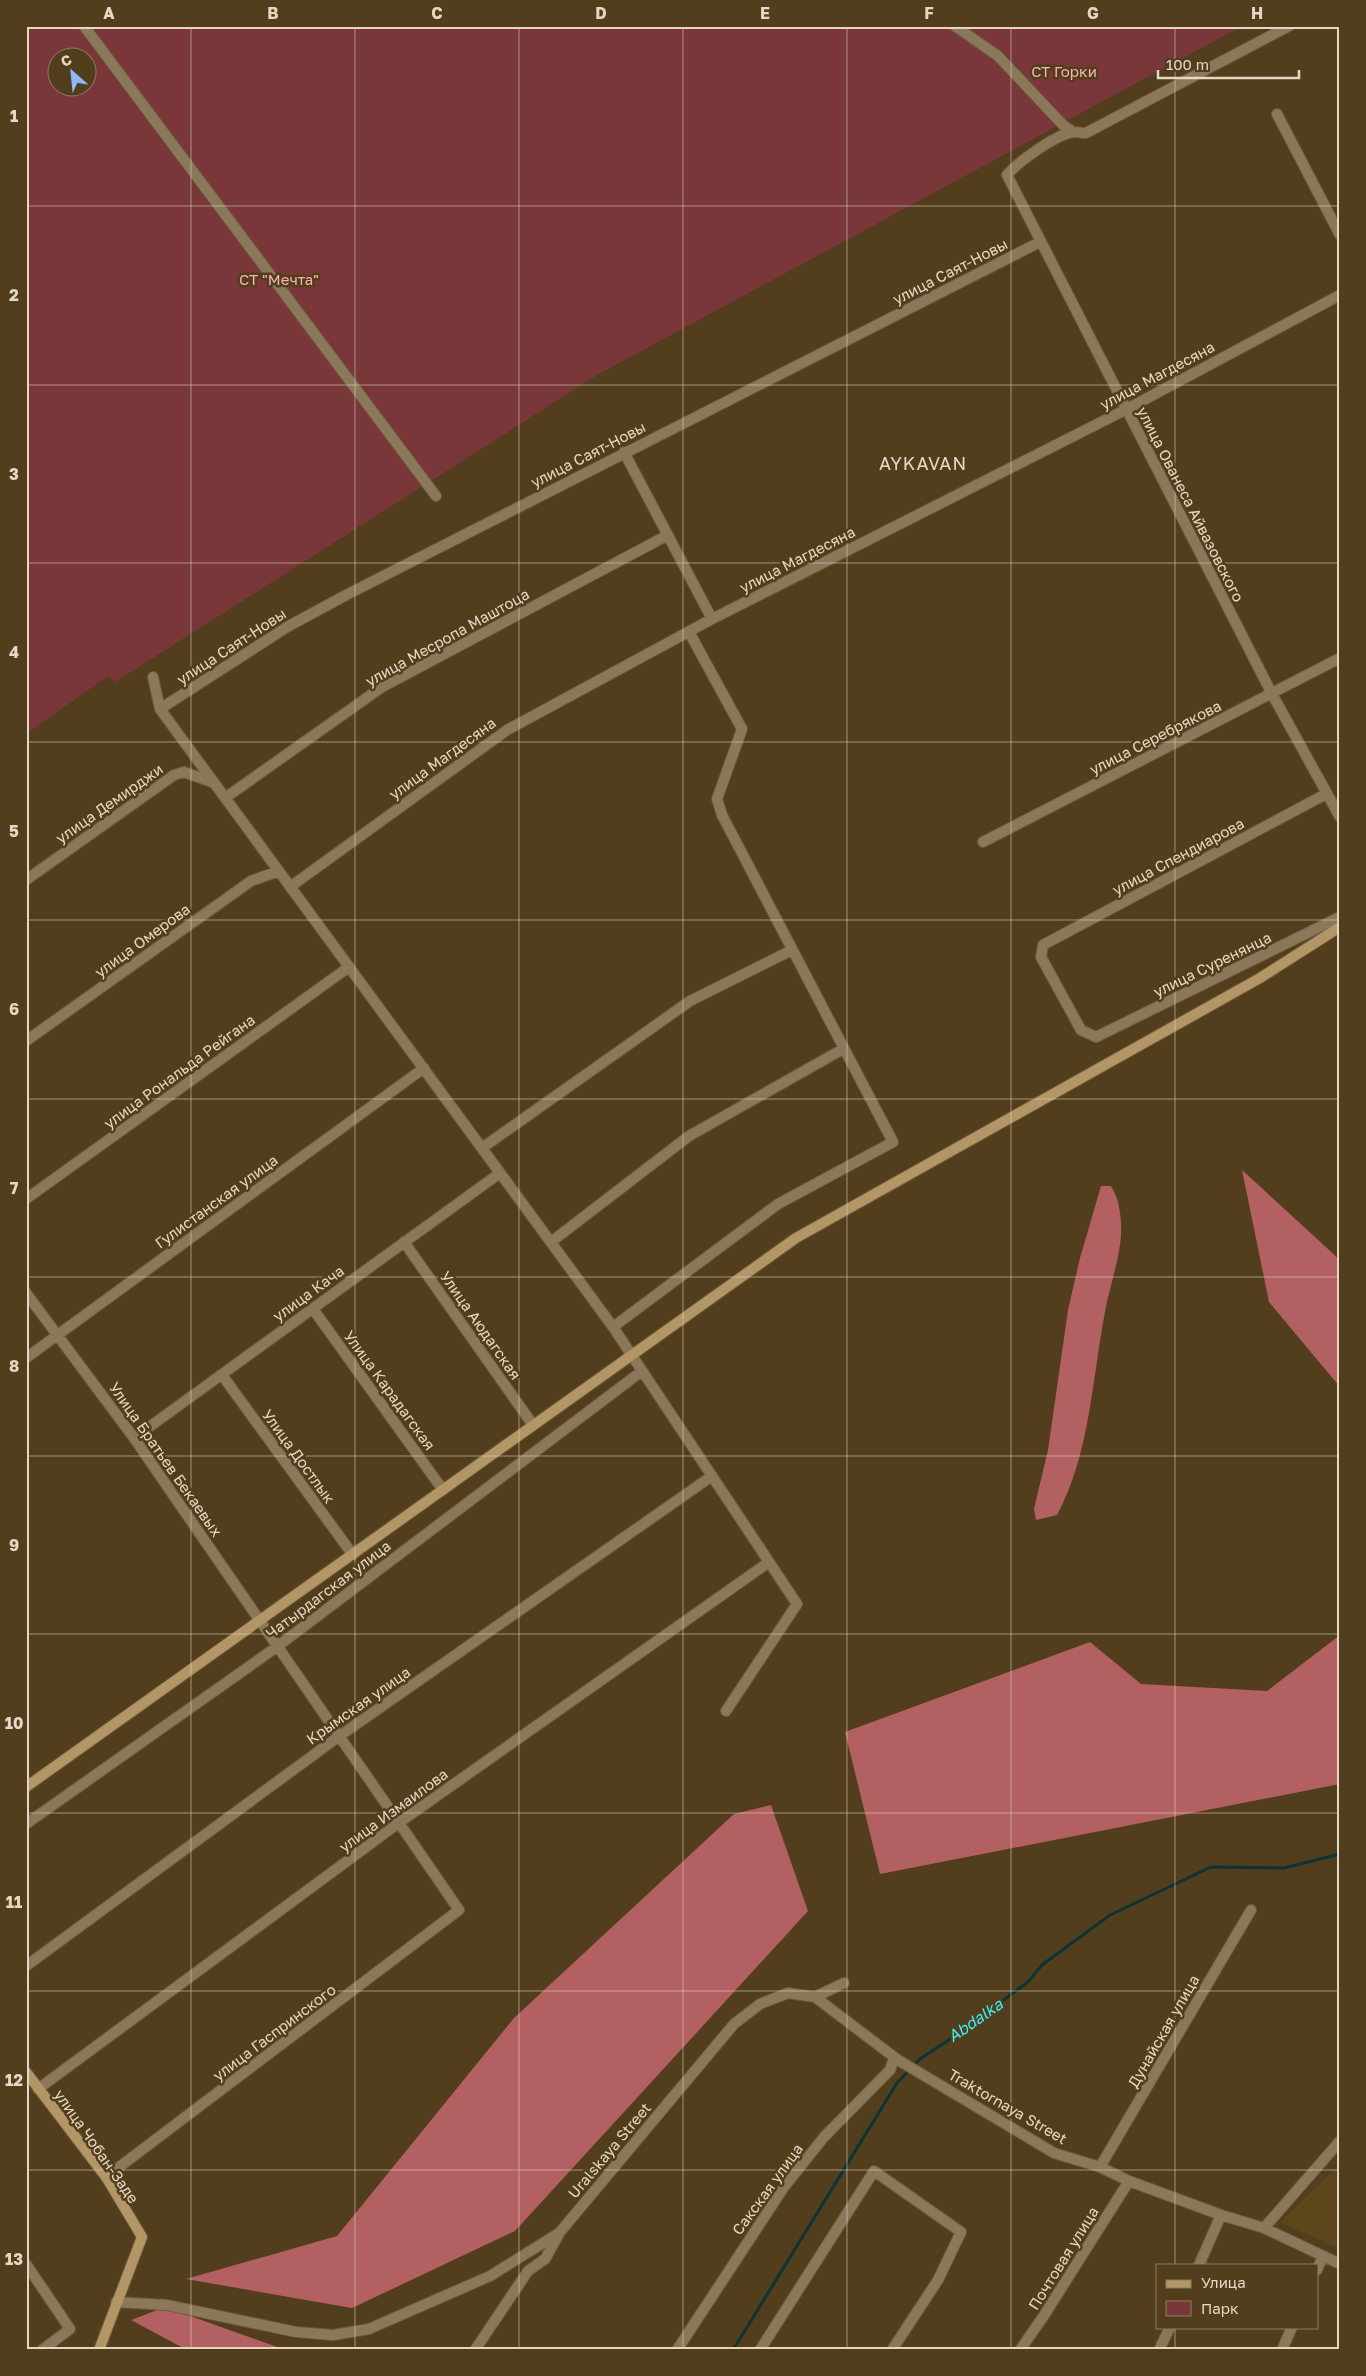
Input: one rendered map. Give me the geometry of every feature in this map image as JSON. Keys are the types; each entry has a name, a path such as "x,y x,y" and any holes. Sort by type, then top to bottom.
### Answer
{"main road":[{"path":"26,1787 796,1238 1260,978 1340,927"},
{"name":"улица Чобан-Заде","path":"26,2072 106,2178 142,2237 116,2302"},
{"path":"99,2350 116,2302"}],"street":[{"path":"84,26 436,496"},
{"path":"955,26 998,56 1063,125 1072,132 1086,133 1288,26"},
{"path":"1277,114 1340,236"},
{"name":"улица Ованеса Айвазовского","path":"1072,132 1019,162 1006,176 1272,694 1340,817"},
{"name":"улица Саят-Новы","path":"160,709 287,627 624,452 1040,242"},
{"name":"улица Магдесяна","path":"290,887 507,730 712,619 1125,410 1340,295"},
{"path":"624,452 712,619"},
{"name":"улица Месропа Маштоца","path":"225,798 382,687 668,535"},
{"path":"613,1327 778,1204 893,1142 722,815 718,799 742,729 689,632"},
{"name":"улица Серебрякова","path":"983,842 1340,658"},
{"path":"153,677 160,709 613,1327 798,1604 726,1711"},
{"name":"улица Демирджи","path":"26,880 174,775 184,772 214,782"},
{"name":"улица Спендиарова","path":"1096,1037 1081,1030 1041,957 1043,945 1326,794"},
{"name":"улица Омерова","path":"26,1041 251,881 279,871"},
{"name":"улица Суренянца","path":"1096,1037 1340,917"},
{"path":"482,1148 690,1001 792,950"},
{"name":"улица Рональда Рейгана","path":"26,1199 349,967"},
{"path":"551,1242 689,1136 843,1049"},
{"name":"Гулистанская улица","path":"26,1358 424,1068"},
{"name":"улица Кача","path":"134,1438 500,1173"},
{"name":"Улица Аюдагская","path":"404,1242 533,1425"},
{"name":"Улица Братьев Бекаевых","path":"26,1293 134,1438 261,1621 338,1737 400,1822 459,1910"},
{"name":"Улица Карадагская","path":"312,1309 443,1490"},
{"name":"Чатырдагская улица","path":"26,1824 278,1646 642,1371"},
{"name":"Улица Достлык","path":"222,1375 353,1555"},
{"name":"Крымская улица","path":"26,1966 338,1737 712,1476"},
{"name":"улица Измаилова","path":"38,2088 400,1822 769,1562"},
{"name":"улица Гаспринского","path":"106,2178 459,1910"},
{"name":"Дунайская улица","path":"1100,2167 1251,1910"},
{"path":"815,1996 844,1983"},
{"name":"Uralskaya Street","path":"476,2350 528,2272 545,2259 560,2232 734,2024 760,2004 788,1993 815,1996"},
{"name":"Traktornaya Street","path":"815,1996 896,2059 1054,2153 1100,2167 1129,2181 1221,2215 1264,2228 1340,2264"},
{"name":"Сакская улица","path":"677,2350 784,2187 824,2137 890,2070 896,2059"},
{"path":"1264,2228 1340,2141"},
{"path":"760,2350 874,2171 961,2232 938,2280 892,2350"},
{"name":"Почтовая улица","path":"1020,2350 1129,2181"},
{"path":"1198,2264 1221,2215"},
{"path":"116,2302 167,2305 296,2332 333,2335 369,2329 490,2276 560,2232"},
{"path":"1318,2268 1323,2256"},
{"path":"26,2264 70,2329 42,2350"},
{"path":"1159,2350 1170,2328"},
{"path":"1282,2350 1292,2328"}],"shaded area":[{"path":"1242,1170 1340,1260 1340,1387 1269,1302"},
{"path":"1101,1186 1111,1186 1115,1194 1120,1212 1121,1233 1118,1256 1105,1312 1083,1442 1077,1467 1057,1515 1036,1520 1034,1509 1048,1450 1068,1310 1080,1258"},
{"path":"1340,1635 1340,1784 880,1874 845,1732 1090,1642 1141,1684 1267,1691"},
{"path":"771,1805 808,1911 515,2231 352,2308 186,2279 337,2236 514,2018 734,1814"},
{"path":"1340,2164 1340,2249 1280,2222"},
{"path":"165,2307 284,2350 187,2350 131,2320"}],"green space":[{"name":"СТ \"Мечта\"","path":"26,26 1242,26 597,375 115,682 108,676 26,734"}],"waterway":[{"name":"Abdalka","path":"733,2350 897,2083 920,2059 1028,1982 1042,1965 1110,1915 1211,1867 1284,1868 1340,1854"}],"district":[{"name":"AYKAVAN","path":"923,463"}],"park label":[{"name":"СТ Горки","path":"1064,71"}]}
